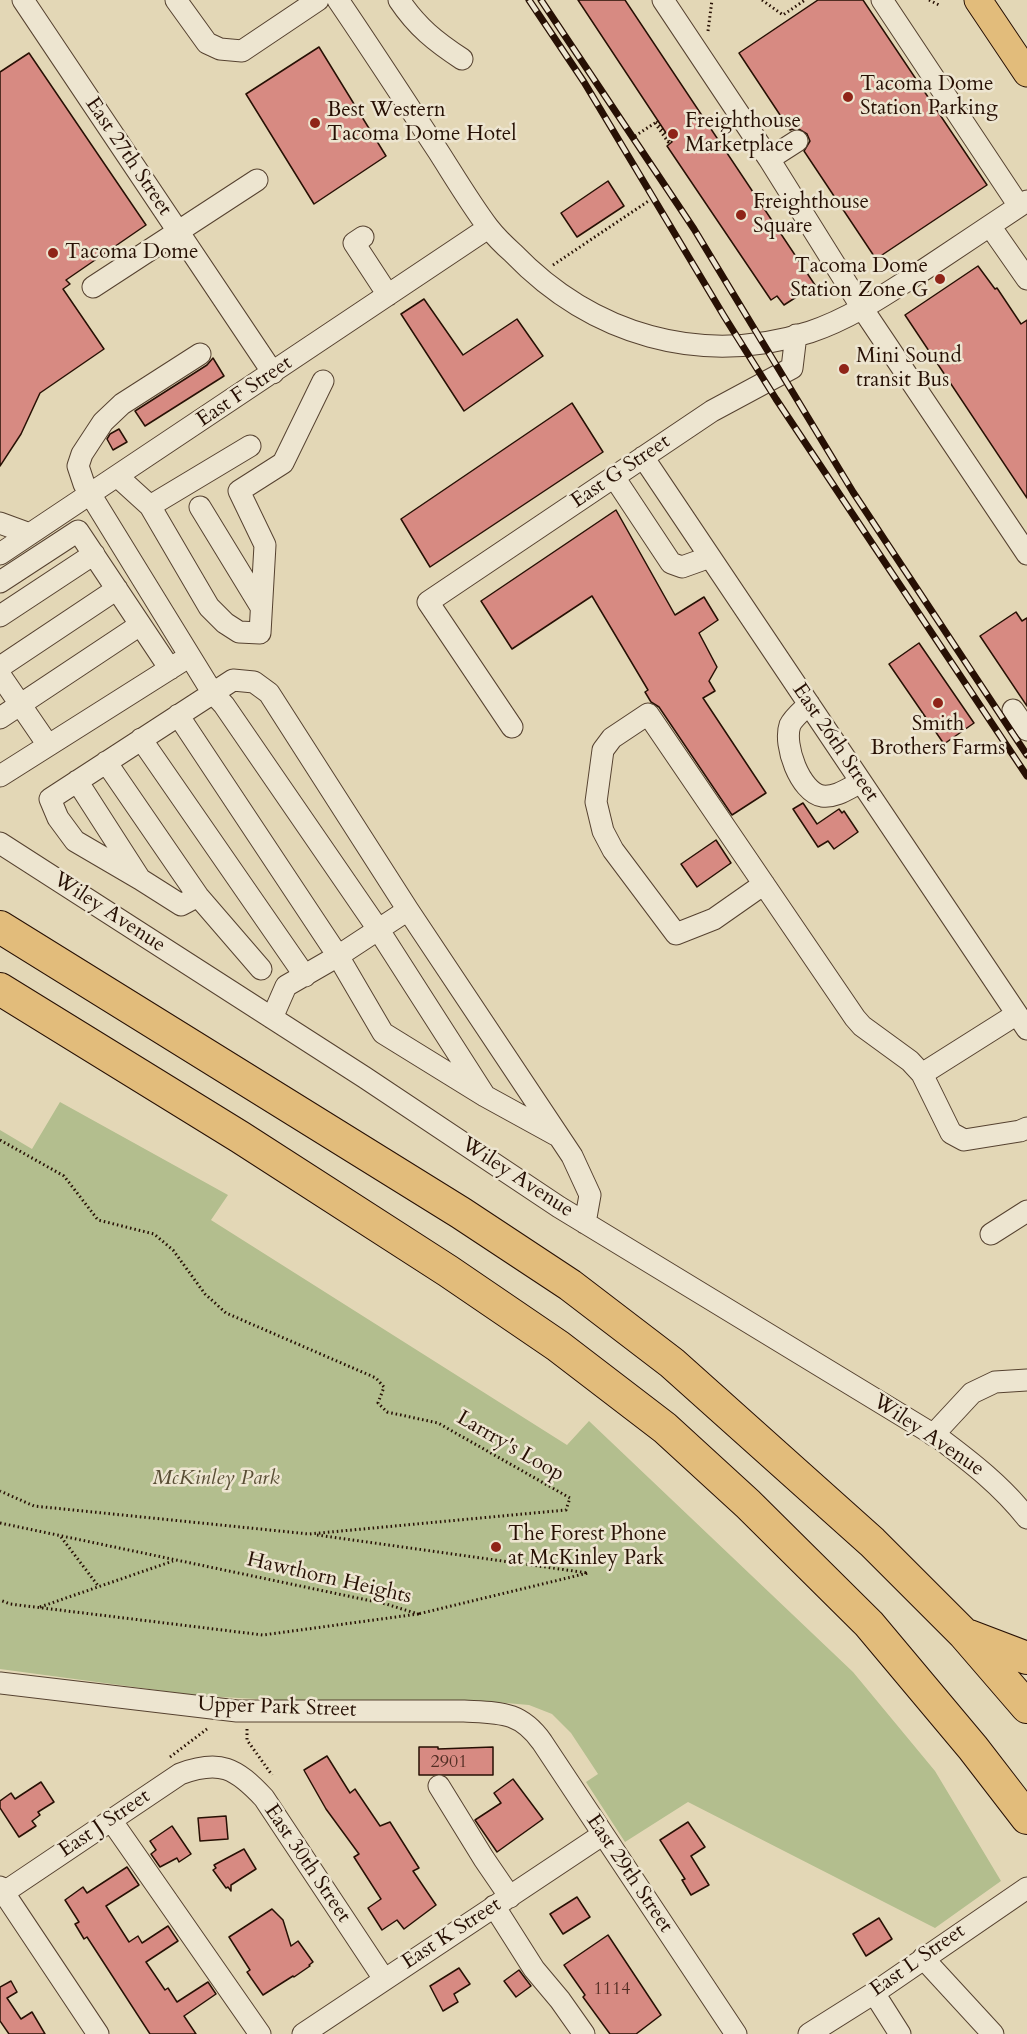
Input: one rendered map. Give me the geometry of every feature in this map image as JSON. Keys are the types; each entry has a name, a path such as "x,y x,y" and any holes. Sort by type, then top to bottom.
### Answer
{"highway":[{"path":"0,927 461,1212 570,1285 672,1363 872,1542 964,1634 1027,1707"},
{"path":"0,989 240,1137 448,1271 558,1346 665,1428 748,1504 868,1624 973,1748 1027,1818"},
{"path":"0,999 240,1137"},
{"path":"964,1634 1027,1658"}],"main road":[{"path":"978,0 1027,73"}],"street":[{"path":"176,0 207,43 220,49 242,51 318,0"},
{"path":"339,0 488,228 541,281 574,304 636,333 666,341 713,346 768,342 838,320 887,294 1023,203 882,0"},
{"path":"399,0 410,16 434,41 462,59"},
{"path":"663,0 769,159 862,308 1025,545"},
{"name":"East 27th Street","path":"30,2 178,232 273,373"},
{"path":"769,159 797,141"},
{"path":"93,287 257,180"},
{"path":"990,226 1027,279"},
{"name":"East F Street","path":"0,554 488,228"},
{"path":"363,237 354,243 388,296"},
{"name":"East G Street","path":"512,727 428,602 712,411 792,368 796,335"},
{"path":"200,354 122,404 103,422 82,454 78,466 90,494 212,692 224,705 378,929 485,1096"},
{"path":"117,476 150,507 209,607 225,623 239,632 260,633 265,545 239,491 284,463 323,381"},
{"path":"150,507 250,446"},
{"name":"East 26th Street","path":"643,457 1022,1022"},
{"path":"614,477 671,562 682,567 710,557"},
{"path":"200,507 261,607"},
{"path":"0,523 30,534"},
{"path":"0,582 78,531 171,669"},
{"path":"0,616 94,554"},
{"path":"0,667 117,589"},
{"path":"0,718 140,625"},
{"path":"0,776 189,656"},
{"path":"0,675 48,745"},
{"path":"198,896 181,905 75,841 58,818 50,799 212,692 233,680 254,682 269,693 408,910 573,1156 590,1195 585,1222"},
{"path":"809,704 790,725 789,742 792,761 809,789 820,796 834,795 861,782"},
{"path":"1013,710 1027,730"},
{"path":"764,884 714,918 676,934 613,850 603,831 596,802 603,750 612,738 648,714 862,1026 910,1061 922,1074 951,1133 964,1140 1027,1128"},
{"path":"178,715 338,956 383,1033 485,1096 559,1137"},
{"path":"141,739 305,976"},
{"path":"106,762 198,896 261,969"},
{"path":"77,781 140,879"},
{"name":"Wiley Avenue","path":"0,843 585,1222 933,1435 975,1464 1015,1502 1027,1518"},
{"path":"272,1018 286,986 338,956 408,910"},
{"path":"922,1074 1022,1022"},
{"path":"991,1234 1027,1211"},
{"path":"933,1435 972,1392 996,1382 1027,1380"},
{"name":"Upper Park Street","path":"0,1683 237,1711 464,1711 491,1712 519,1718"},
{"name":"East 29th Street","path":"519,1718 531,1727 542,1742 736,2034"},
{"name":"East J Street","path":"1,1892 180,1774 198,1767 215,1765"},
{"name":"East 30th Street","path":"215,1765 226,1767 240,1775 264,1798 384,1979"},
{"path":"440,1786 502,1902 534,1969 584,2034"},
{"path":"111,1820 260,2034"},
{"name":"East K Street","path":"303,2034 602,1835"},
{"name":"East L Street","path":"809,2034 874,1993 1027,1888"},
{"path":"1,1892 98,2034"},
{"path":"923,1958 993,2034"},
{"path":"874,1993 900,2034"}],"path":[{"path":"708,31 712,0"},
{"path":"763,1 783,15 805,0"},
{"path":"929,0 941,6"},
{"path":"635,136 657,122 668,142 670,140"},
{"path":"553,265 650,200"},
{"name":"Larrry's Loop","path":"0,1140 64,1176 98,1220 154,1234 173,1250 205,1294 226,1313 376,1378 384,1387 378,1403 387,1412 438,1423 570,1498 566,1510 309,1534 34,1506 0,1491"},
{"name":"Hawthorn Heights","path":"0,1523 386,1604 418,1614"},
{"path":"309,1534 588,1573 418,1614"},
{"path":"60,1536 99,1587"},
{"path":"39,1607 175,1561"},
{"name":"Hawthorn Heights","path":"0,1600 263,1635 418,1614"},
{"path":"247,1729 247,1740 272,1775"},
{"path":"166,1760 207,1730"}],"green space":[{"name":"McKinley Park","path":"60,1102 228,1195 211,1220 567,1445 589,1421 853,1672 935,1771 1001,1881 935,1928 688,1802 625,1842 586,1782 598,1774 571,1733 552,1714 529,1705 472,1700 441,1704 296,1701 201,1696 0,1669 0,1130 32,1149"}],"building":[{"name":"Freighthouse Square","path":"578,0 625,0 815,285 784,305 777,296 771,300 667,146 672,142"},
{"name":"Tacoma Dome Station Parking","path":"818,0 863,0 987,185 876,259 804,151 810,141 807,134 797,128 790,130 739,53"},
{"path":"319,47 386,156 314,204 246,94"},
{"name":"Tacoma Dome","path":"29,53 146,225 66,280 70,284 63,289 104,349 40,393 21,434 0,466 0,72"},
{"path":"608,181 624,206 577,237 561,213"},
{"path":"978,266 995,289 997,288 1021,324 1027,320 1027,498 905,315"},
{"path":"424,299 463,355 517,319 543,356 464,411 401,314"},
{"path":"213,358 224,376 145,426 135,411 207,365"},
{"path":"572,403 603,452 430,567 401,519"},
{"path":"119,429 127,442 113,450 107,439 110,434"},
{"path":"616,510 675,615 704,597 718,620 699,633 717,667 709,681 715,691 703,698 766,793 732,815 659,707 651,702 645,692 648,690 592,596 512,649 481,601"},
{"path":"1016,612 1022,621 1027,618 1027,706 980,636"},
{"name":"Smith Brothers Farms","path":"919,643 974,723 944,744 889,664"},
{"path":"803,803 817,824 839,809 842,813 844,811 858,832 834,849 828,841 818,847 793,809"},
{"path":"716,840 731,863 697,887 681,864"},
{"path":"419,1747 438,1747 438,1749 493,1747 493,1775 419,1775"},
{"path":"327,1756 350,1793 355,1789 380,1826 390,1822 419,1868 413,1871 436,1905 404,1929 397,1920 382,1930 368,1908 381,1899 354,1857 359,1854 326,1809 304,1770"},
{"path":"513,1779 543,1819 497,1852 475,1820 501,1803 494,1793"},
{"path":"41,1782 54,1802 38,1812 40,1815 32,1821 36,1826 19,1837 0,1808 0,1801 11,1793 15,1799"},
{"path":"226,1816 228,1839 200,1841 198,1818"},
{"path":"688,1822 705,1847 691,1856 709,1885 691,1895 682,1880 685,1879 660,1840"},
{"path":"172,1826 191,1854 179,1862 177,1858 160,1867 151,1854 156,1850 150,1841"},
{"path":"244,1849 256,1869 231,1885 231,1891 228,1887 226,1888 213,1870 216,1868 214,1865"},
{"path":"127,1867 139,1885 106,1906 129,1942 138,1936 142,1943 168,1926 178,1941 146,1962 165,1990 168,1988 177,2002 208,1982 216,1994 184,2016 196,2034 150,2034 87,1937 84,1939 75,1924 79,1922 65,1900 83,1887 87,1893"},
{"path":"577,1897 590,1917 563,1934 550,1914"},
{"path":"272,1909 283,1920 291,1946 298,1941 313,1962 294,1977 263,1995 247,1972 250,1970 229,1937"},
{"path":"879,1918 892,1939 866,1956 853,1934"},
{"path":"608,1935 661,2015 636,2034 610,2034 583,1997 585,1995 564,1965"},
{"path":"459,1968 470,1984 454,1994 458,2002 443,2011 430,1986"},
{"path":"519,1970 531,1986 516,1997 504,1981"},
{"path":"11,1981 17,1992 7,1998 21,2019 32,2012 45,2034 9,2034 0,2021 0,1987"}],"railway":[{"path":"529,0 584,82 776,399 1027,776"},
{"path":"541,0 694,229 853,492 1027,755"}],"place":[{"name":"Tacoma Dome Station Parking","path":"848,97"},
{"name":"Best Western Tacoma Dome Hotel","path":"315,123"},
{"name":"Freighthouse Marketplace","path":"673,134"},
{"name":"Freighthouse Square","path":"741,215"},
{"name":"Tacoma Dome","path":"53,253"},
{"name":"Tacoma Dome Station Zone G","path":"940,279"},
{"name":"Mini Sound transit Bus","path":"844,369"},
{"name":"Smith Brothers Farms","path":"938,703"},
{"name":"The Forest Phone at McKinley Park","path":"496,1547"}]}
